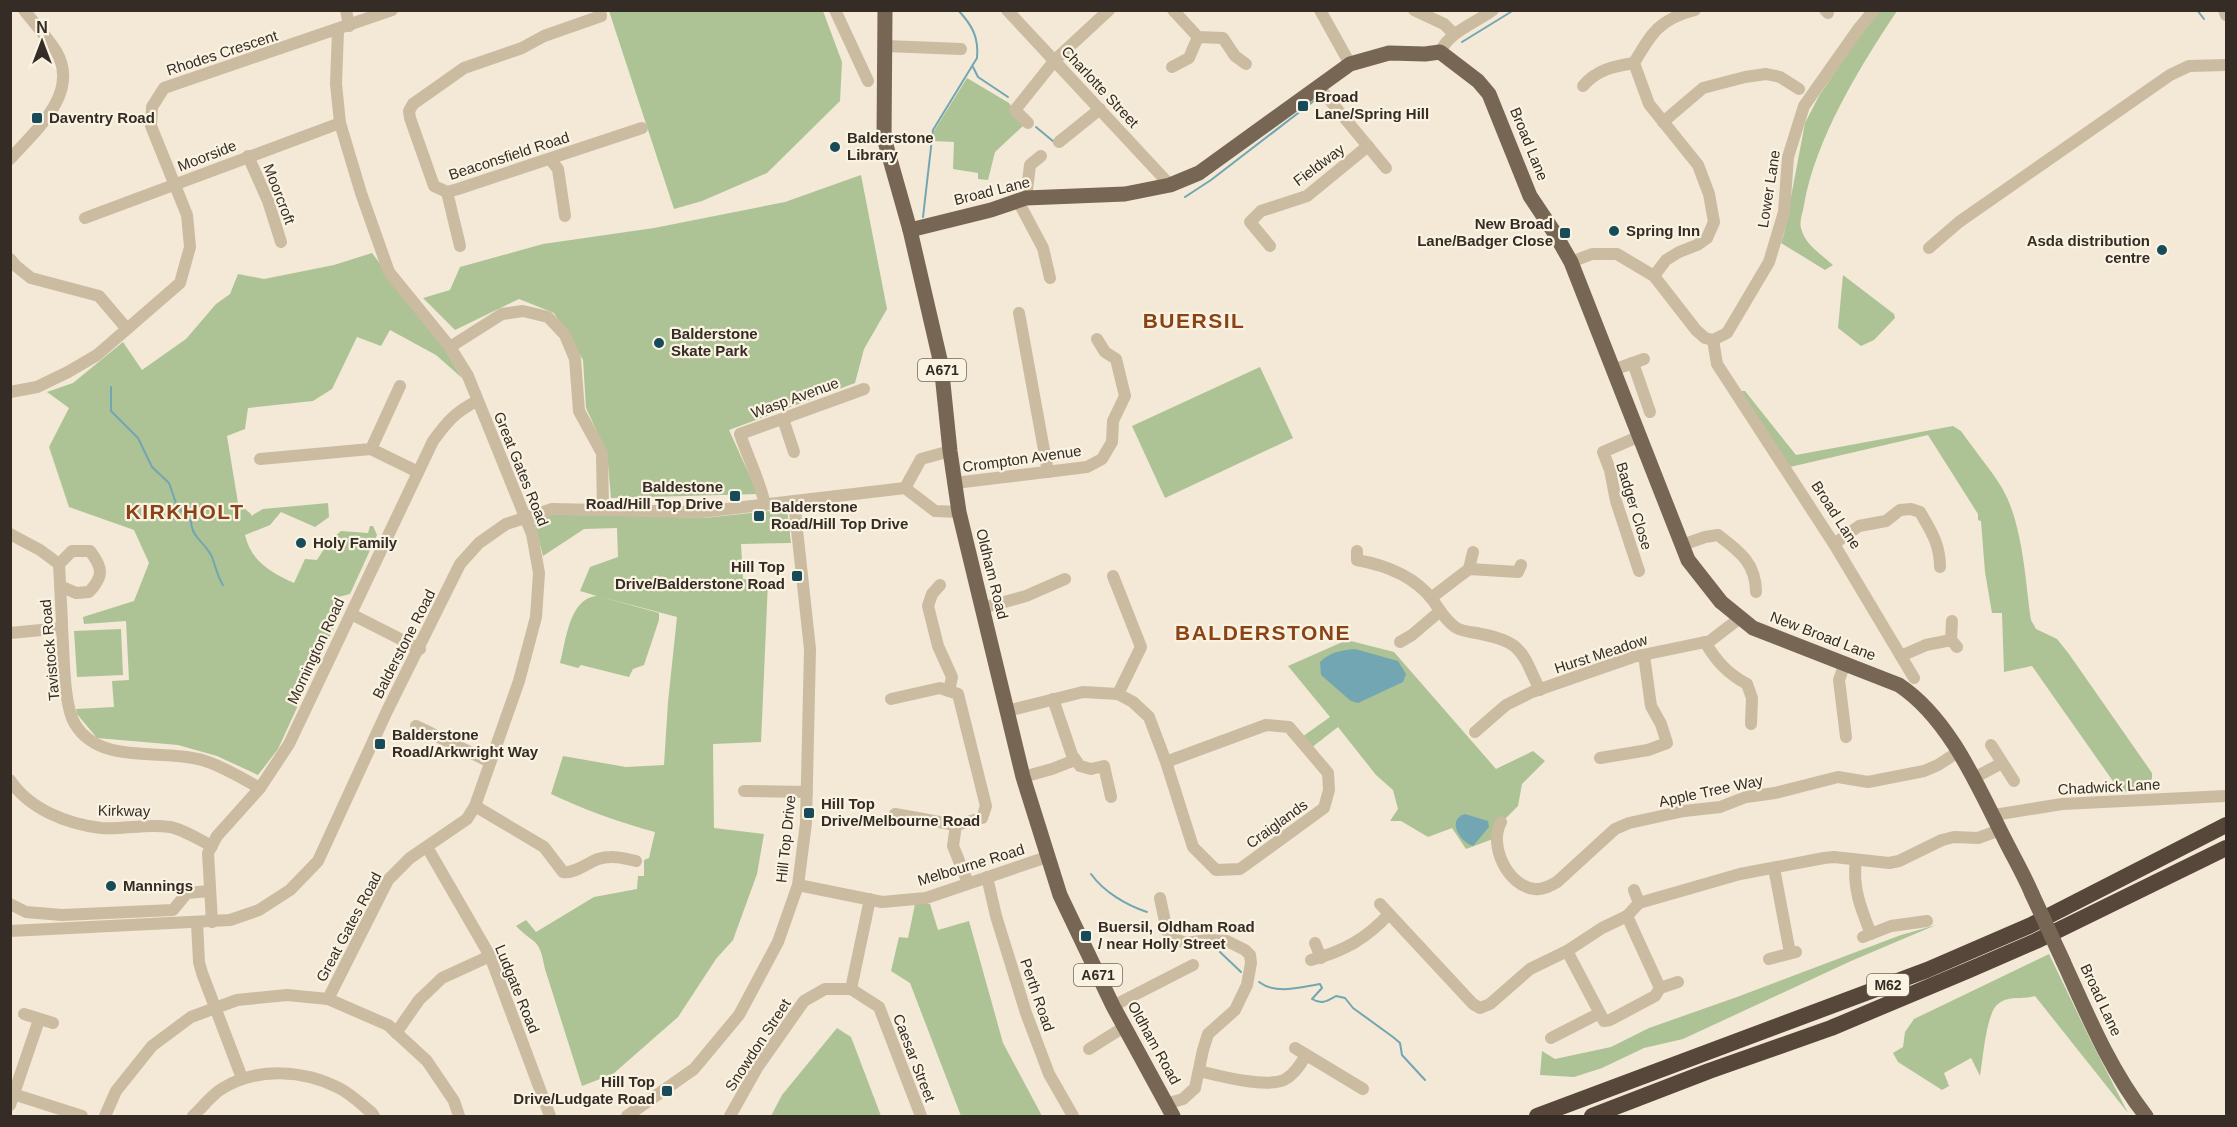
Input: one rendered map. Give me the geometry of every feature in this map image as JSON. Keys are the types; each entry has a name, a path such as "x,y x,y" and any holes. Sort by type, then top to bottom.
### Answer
{"highway":[{"name":"M62","path":"1537,1116 1927,970 2031,925 2226,825"},
{"name":"M62","path":"1593,1116 1709,1071 1831,1028 1969,970 2036,941 2226,848"}],"main road":[{"name":"Oldham Road","path":"885,10 884,138 910,230 941,364 958,512 1023,777 1060,895 1113,1006 1170,1110"},
{"name":"Broad Lane","path":"910,230 992,210 1022,200 1125,194 1170,185 1199,173 1350,64 1389,53 1440,52 1478,81 1489,94 1530,196 1571,262"},
{"name":"New Broad Lane","path":"1571,262 1688,560 1715,594 1753,628 1845,663 1899,686 1911,694 1935,721 1974,778 2032,894"},
{"name":"Broad Lane","path":"2032,894 2109,1059 2133,1100 2146,1116"}],"street":[{"path":"10,159 51,112 60,95 63,80 57,52 24,10"},
{"name":"Great Gates Road","path":"328,999 388,880 410,858 466,819 475,806 519,681 536,617 539,573 532,534 468,376 450,347 389,272 361,193 340,123 336,84 346,10"},
{"name":"Rhodes Crescent","path":"10,392 37,387 97,355 180,283 190,247 187,215 151,126 152,106 164,88 392,10"},
{"name":"Beaconsfield Road","path":"600,10 601,15 544,36 522,48 464,68 413,104 409,111 410,118 434,186 447,192 642,128"},
{"path":"835,10 868,81"},
{"name":"Charlotte Street","path":"1007,10 1170,185"},
{"path":"1028,123 1015,110 1055,60 1109,10"},
{"path":"1173,10 1198,37 1223,38 1235,56 1246,64"},
{"path":"1320,10 1350,64"},
{"path":"1414,10 1444,24 1454,34"},
{"path":"1440,52 1454,34 1493,10"},
{"path":"1583,86 1588,80 1610,67 1634,63 1656,28 1679,14 1695,10"},
{"name":"Lower Lane","path":"1713,340 1727,333 1769,262 1784,212 1788,157 1804,106 1874,10"},
{"path":"2224,10 2226,15"},
{"path":"1172,67 1189,58 1198,37"},
{"path":"886,46 961,49"},
{"path":"1634,63 1649,104 1698,165 1709,194 1714,222 1707,238 1666,260 1654,276"},
{"path":"1929,248 1959,222 2170,75 2189,66 2226,65"},
{"path":"1663,122 1703,88 1745,77 1766,74 1780,77 1799,89"},
{"name":"Fieldway","path":"1318,86 1386,168"},
{"path":"1059,142 1100,109"},
{"name":"Moorside","path":"85,218 340,123"},
{"name":"Fieldway","path":"1270,246 1250,222 1261,211 1306,196 1368,146"},
{"name":"Moorcroft","path":"248,156 268,201 281,242"},
{"path":"1041,156 1030,165 1022,200 1043,248 1050,278"},
{"path":"550,159 558,169 565,216"},
{"path":"447,192 460,246"},
{"path":"1571,262 1592,254 1617,254 1654,276 1696,330 1705,338 1713,340"},
{"path":"10,259 31,278 99,296 127,329"},
{"path":"450,347 502,314 523,311 548,317 560,329 575,359 579,411 602,453 603,510"},
{"path":"1019,313 1048,472"},
{"name":"Crompton Avenue","path":"955,483 1087,466 1102,459 1112,442 1113,421 1125,396 1116,359 1105,352 1098,339"},
{"name":"Broad Lane","path":"1713,340 1717,364 1834,544 1914,678"},
{"path":"1612,370 1639,361 1650,412"},
{"path":"371,449 400,386"},
{"name":"Wasp Avenue","path":"765,505 761,487 740,434 864,389"},
{"name":"Mornington Road","path":"212,922 208,853 216,836 260,788 289,744 433,441 459,410 477,401"},
{"path":"783,419 794,452"},
{"name":"Badger Close","path":"1626,575 1642,570 1616,501 1604,452 1640,436"},
{"path":"260,459 371,449 418,472"},
{"path":"950,451 921,459 905,488 935,511 958,512"},
{"name":"Balderstone Road","path":"10,931 212,922 237,918 259,910 290,890 318,861 387,711 420,649 460,564 479,543 506,524 552,509 700,512 905,488"},
{"name":"Hill Top Drive","path":"627,1116 694,1069 739,1015 778,942 798,885 806,823 810,649 794,502"},
{"path":"1834,544 1859,526 1886,521 1900,510 1911,509 1920,512 1931,532 1940,552 1940,567"},
{"path":"10,534 40,550 59,564"},
{"path":"1682,545 1718,535 1746,558 1756,579 1756,592"},
{"path":"72,550 90,551 100,565 99,581 89,592 76,592 60,586 59,564 72,550"},
{"path":"1357,551 1357,560 1383,564 1407,577 1431,598 1439,612 1458,630 1502,638 1512,643 1520,650 1540,690"},
{"path":"1431,598 1469,569 1473,552"},
{"path":"1469,569 1519,572"},
{"path":"1007,711 1083,692 1118,694 1140,647 1113,576"},
{"path":"982,608 1026,596 1065,579"},
{"path":"940,585 932,594 928,606 938,646 952,677 949,691"},
{"name":"Tavistock Road","path":"60,586 69,706 74,723 91,742 114,751 200,759 221,766 260,788"},
{"path":"1400,642 1439,612"},
{"path":"351,614 420,649"},
{"name":"Hurst Meadow","path":"1475,732 1506,705 1540,690 1644,655 1710,641 1740,618"},
{"path":"1901,656 1926,645 1954,644 1952,621"},
{"path":"10,633 62,628"},
{"path":"1705,642 1722,667 1734,677 1748,684 1752,698 1751,724"},
{"path":"1600,758 1648,750 1667,743 1661,724 1651,706 1644,655"},
{"path":"1845,663 1839,680 1846,737"},
{"path":"891,699 940,688 958,694 986,806 982,818 956,825 895,814"},
{"name":"Craiglands","path":"1118,694 1133,702 1149,717 1193,847 1216,870 1240,869 1324,808 1329,790 1328,773 1289,727 1266,725 1166,762"},
{"path":"1053,699 1075,760 1080,766 1091,769 1104,765 1111,797"},
{"path":"416,726 490,762"},
{"path":"1991,745 2014,781"},
{"name":"Apple Tree Way","path":"1502,821 1497,830 1496,845 1506,868 1526,887 1546,888 1557,882 1615,829 1629,823 1651,820 1676,812 1720,807 1746,797 1775,793 1838,777 1868,782 1924,771 1958,752"},
{"path":"1023,777 1075,760"},
{"path":"1974,778 2002,763"},
{"name":"Kirkway","path":"10,780 18,791 44,811 70,821 101,828 171,827 212,846"},
{"path":"744,791 807,792"},
{"name":"Chadwick Lane","path":"1994,815 2062,804 2226,796"},
{"path":"475,806 544,847 563,872 570,872 599,858 611,856 636,861"},
{"path":"956,825 953,846 968,883"},
{"path":"1380,904 1473,1004 1480,1008 1490,1004 1530,969 1567,951 1602,928 1627,916 1639,903 1740,874 1824,858 1889,863 1899,861 1942,840 1954,837 1978,838 2000,830"},
{"name":"Ludgate Road","path":"428,847 490,957 550,1116"},
{"name":"Melbourne Road","path":"798,885 882,902 926,897 1047,857"},
{"path":"1856,860 1854,879 1867,936 1891,926 1927,921"},
{"path":"1768,959 1794,953 1774,868"},
{"name":"Perth Road","path":"987,877 996,916 1026,1013 1049,1074 1073,1116"},
{"path":"10,904 26,912 62,915 174,910 187,893 210,891"},
{"path":"1634,891 1639,903"},
{"path":"1160,898 1167,931 1173,938 1186,943 1207,940 1227,941 1256,958 1250,978 1235,1010 1208,1034 1195,1088 1170,1110"},
{"path":"851,989 870,900"},
{"path":"1315,943 1316,959 1345,949 1372,930 1389,914"},
{"path":"1627,916 1660,988"},
{"path":"197,922 200,962 242,1078"},
{"path":"1567,951 1598,1014 1604,1021 1655,996 1660,988 1678,982"},
{"path":"396,1033 419,1000 442,978 490,957"},
{"path":"1113,1006 1193,965"},
{"name":"Snowdon Street","path":"730,1116 757,1068 804,1001 825,990 851,989"},
{"name":"Caesar Street","path":"851,989 879,1007 921,1116"},
{"path":"105,1116 116,1091 152,1046 191,1017 237,1000 287,995 328,999 388,1025 427,1061 454,1101 459,1116"},
{"path":"24,1014 53,1023"},
{"path":"1551,1038 1598,1014"},
{"path":"39,1020 12,1097 82,1116"},
{"path":"1089,1049 1124,1027"},
{"path":"1199,1071 1260,1082 1279,1081 1292,1074 1301,1052 1357,1088"},
{"path":"193,1116 221,1089 242,1078 263,1074 301,1074 339,1088 374,1116"}],"green space":[{"path":"609,11 823,11 842,62 840,101 767,173 702,201 674,209"},
{"path":"1879,11 1897,11 1868,55 1841,104 1818,155 1801,216 1801,228 1806,239 1833,265 1825,270 1781,243 1805,123 1819,96 1870,20"},
{"path":"967,78 1009,103 1024,125 995,152 988,180 978,179 978,173 953,169 954,142 933,141 934,131"},
{"path":"861,175 887,309 864,349 855,383 729,430 758,494 611,498 607,453 586,408 583,360 554,313 519,299 455,330 423,298 450,290 460,267 543,244 654,228 785,202"},
{"path":"372,253 444,348 462,378 436,355 390,330 381,346 357,337 332,389 313,401 248,408 245,429 227,436 238,503 251,516 263,509 328,503 329,517 315,527 281,512 270,525 245,535 257,559 277,575 294,583 305,559 317,560 329,541 341,531 368,533 370,526 373,526 377,535 350,594 330,599 346,601 278,749 258,775 217,756 178,745 97,738 77,714 76,709 114,707 112,681 129,680 126,621 84,624 83,617 134,601 149,563 134,530 69,507 49,447 69,408 47,392 73,383 123,342 142,370 186,339 216,304 230,294 238,274 264,279 334,265"},
{"path":"1843,275 1894,314 1895,318 1874,340 1861,346 1838,328"},
{"path":"1260,367 1293,438 1165,498 1132,426"},
{"path":"1740,391 1745,391 1796,455 1953,426 1961,431 2002,488 2015,518 2031,620 2036,629 2057,639 2069,654 2152,773 2152,779 2122,794 2032,666 2004,672 2002,613 1992,613 1985,572 1981,521 1978,520 1978,514 1928,435 1790,467"},
{"path":"787,509 791,543 741,544 743,579 768,582 761,742 713,744 714,828 764,834 757,874 733,940 716,959 678,1017 613,1074 582,1086 541,952 536,943 516,926 526,920 536,932 594,897 637,889 638,876 644,876 644,860 649,858 655,832 602,815 551,794 563,756 626,767 664,765 677,617 598,596 659,613 659,620 644,665 633,669 629,677 581,665 578,668 560,663 570,622 575,612 580,604 597,596 580,591 590,567 618,557 617,528 584,529 543,556 533,517 556,513 704,518"},
{"path":"121,629 123,675 77,677 74,631"},
{"path":"1347,640 1394,652 1496,769 1533,751 1545,761 1522,784 1518,806 1495,829 1493,839 1466,849 1452,828 1428,837 1401,821 1390,821 1398,809 1393,790 1376,775 1338,727 1311,748 1302,737 1330,717 1288,666"},
{"path":"915,904 930,904 938,930 969,921 1003,1043 1042,1116 961,1116 910,983 891,971 899,937 908,938"},
{"path":"1936,925 1851,961 1683,1039 1644,1048 1602,1068 1574,1077 1540,1075 1542,1051 1555,1059 1611,1047 1649,1028 1901,935"},
{"path":"2049,954 2128,1113 2035,996 2002,1001 1994,1009 1988,1027 1980,1076 1971,1058 1944,1073 1949,1086 1942,1090 1898,1062 1893,1053 1903,1047 1905,1032 1914,1019"},
{"path":"837,1028 851,1037 881,1116 771,1116 782,1095"}],"water":[{"path":"1355,649 1398,661 1406,674 1403,682 1358,703 1351,701 1321,675 1320,662 1336,652"},
{"path":"1465,814 1488,821 1489,827 1473,846 1468,844 1457,831 1456,821"}],"waterway":[{"path":"923,217 933,130 977,58 974,32 958,10"},
{"path":"1462,42 1514,10"},
{"path":"2197,10 2204,19"},
{"path":"973,67 978,77 1008,97"},
{"path":"1185,197 1211,180 1315,100"},
{"path":"1036,127 1054,142"},
{"path":"111,387 111,411 138,438 152,467 169,483 177,506 191,521 193,531 212,557 223,585"},
{"path":"1091,874 1102,887 1116,897 1147,912"},
{"path":"1220,952 1241,972"},
{"path":"1259,982 1281,989 1320,984 1322,988 1312,999 1322,1002 1336,996 1345,998 1353,1008 1400,1043 1402,1055 1425,1080"}],"place":[{"name":"Broad Lane/Spring Hill","path":"1303,106"},
{"name":"Daventry Road","path":"37,118"},
{"name":"Balderstone Library","path":"835,147"},
{"name":"Spring Inn","path":"1614,231"},
{"name":"New Broad Lane/Badger Close","path":"1565,233"},
{"name":"Asda distribution centre","path":"2162,250"},
{"name":"Balderstone Skate Park","path":"659,343"},
{"name":"Baldestone Road/Hill Top Drive","path":"735,496"},
{"name":"Balderstone Road/Hill Top Drive","path":"759,516"},
{"name":"Holy Family","path":"301,543"},
{"name":"Hill Top Drive/Balderstone Road","path":"797,576"},
{"name":"Balderstone Road/Arkwright Way","path":"380,744"},
{"name":"Hill Top Drive/Melbourne Road","path":"809,813"},
{"name":"Mannings","path":"111,886"},
{"name":"Buersil, Oldham Road / near Holly Street","path":"1086,936"},
{"name":"Hill Top Drive/Ludgate Road","path":"667,1091"}],"district":[{"name":"BUERSIL","path":"1194,321"},
{"name":"KIRKHOLT","path":"185,512"},
{"name":"BALDERSTONE","path":"1263,633"}]}
